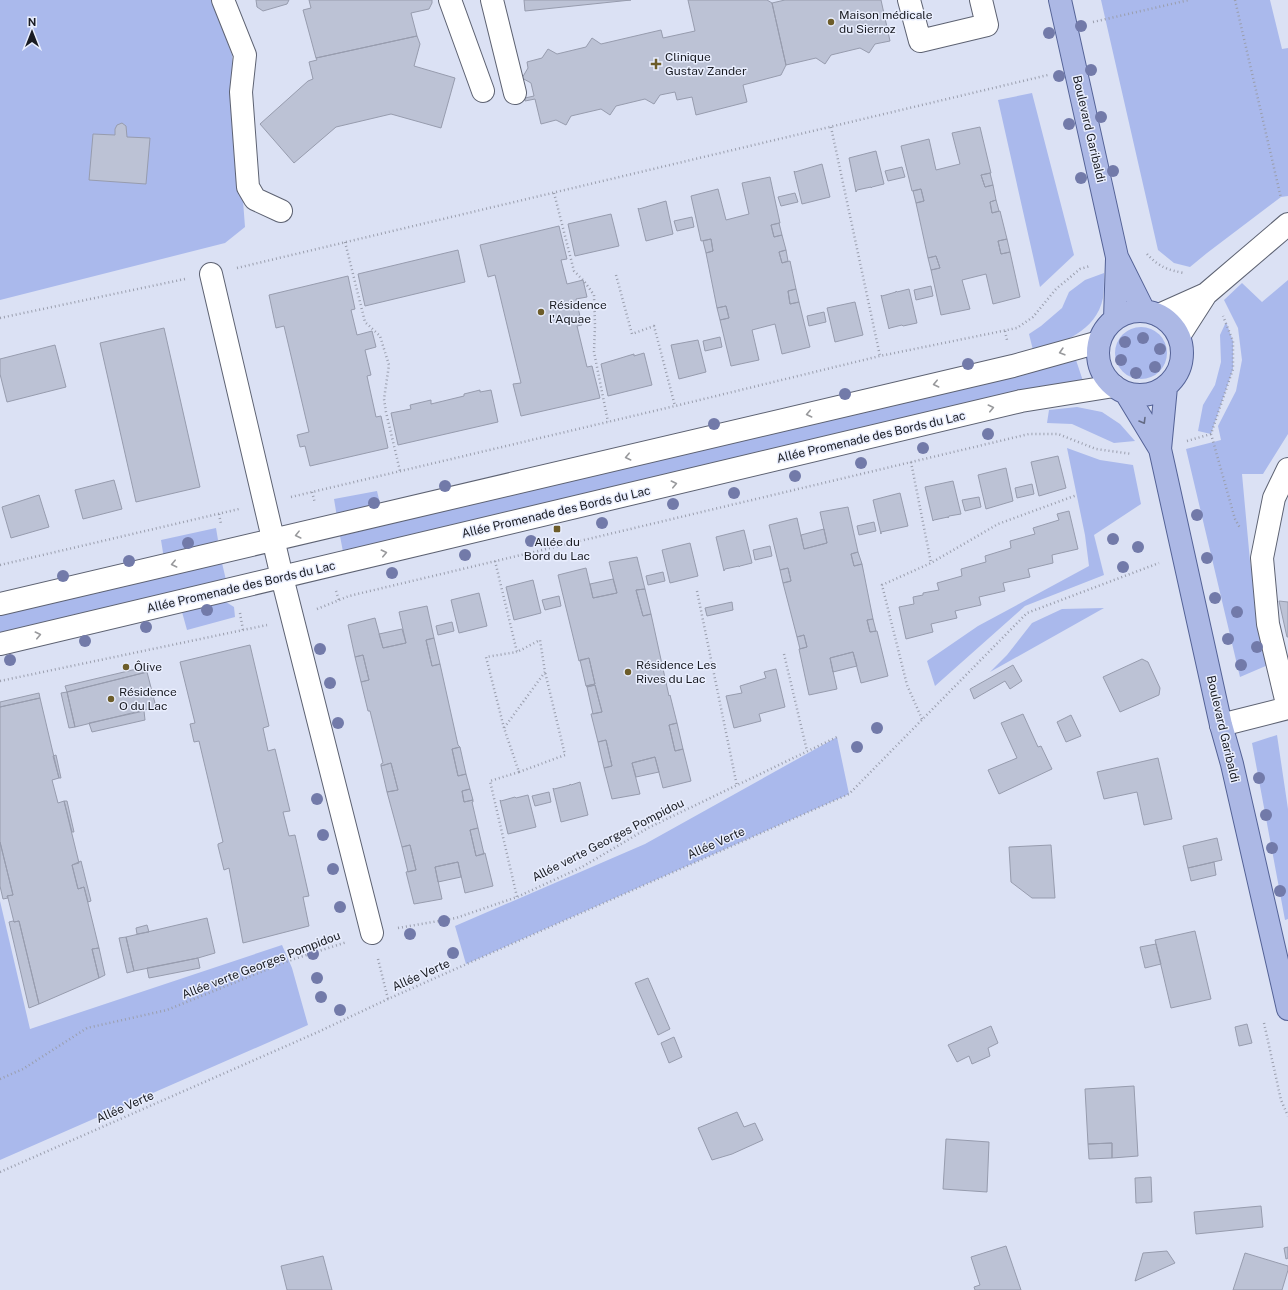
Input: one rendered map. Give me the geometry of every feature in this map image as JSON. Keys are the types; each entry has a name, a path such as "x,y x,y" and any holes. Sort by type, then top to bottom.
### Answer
{"main road":[{"name":"Boulevard Garibaldi","path":"1060,0 1117,257 1115,320"},
{"name":"Boulevard Garibaldi","path":"1117,257 1152,314"},
{"path":"1134,312 1152,314 1170,324 1178,336 1182,349 1181,363 1176,376 1166,387 1154,393 1140,396 1120,390 1105,377 1100,366 1098,354 1103,333 1115,320 1124,314 1134,312"},
{"name":"Boulevard Garibaldi","path":"1166,387 1160,449 1221,725 1232,764 1288,1009"},
{"name":"Boulevard Garibaldi","path":"1120,390 1160,449"}],"street":[{"path":"223,0 245,55 241,92 248,187 255,199 281,211"},
{"path":"450,0 483,91"},
{"path":"492,0 515,93"},
{"path":"909,0 920,41 987,25 981,0"},
{"path":"1178,336 1206,294 1287,224"},
{"path":"211,274 282,577 372,933"},
{"path":"1152,314 1206,294"},
{"path":"0,604 274,541 997,369 1100,342"},
{"name":"Allée Promenade des Bords du Lac","path":"0,644 1021,401 1120,390"},
{"path":"1221,725 1288,708 1268,624 1262,558 1274,498 1288,469"}],"path":[{"path":"1092,22 1189,0"},
{"path":"1235,0 1287,224"},
{"path":"0,318 211,274 1048,75"},
{"path":"831,127 880,356"},
{"path":"554,193 574,271 584,281 594,295 594,352 608,422"},
{"path":"344,242 365,322 380,336 389,365 384,399 400,471"},
{"path":"0,565 608,422 880,356 1017,328 1033,317 1056,289 1080,269 1117,257 1146,253 1154,261 1167,269 1187,273 1221,310 1233,341 1233,369 1211,434 1236,519 1252,552 1262,558"},
{"path":"616,275 632,334 654,326 675,406"},
{"path":"0,681 243,630 293,618 349,596 1029,434 1058,434 1096,449 1130,454 1160,449 1211,434"},
{"path":"911,462 931,563"},
{"path":"1077,495 998,524 931,563 882,585 907,685 922,719 1027,613 1161,562"},
{"path":"495,561 517,652"},
{"path":"696,591 737,786"},
{"path":"517,897 490,781 520,772 565,755 545,672 540,640 517,652 486,657 504,728 520,772"},
{"path":"784,654 807,751"},
{"path":"504,728 545,672"},
{"name":"Allée Verte","path":"0,1172 318,1032 388,999 849,794 922,719"},
{"name":"Allée verte Georges Pompidou","path":"0,1080 23,1068 87,1028 167,1010 288,961 372,933 456,918 517,897 582,867 648,828 837,737"},
{"path":"372,933 388,999"}],"shaded area":[{"path":"0,0 212,0 232,55 245,227 225,243 0,300"},
{"path":"1101,0 1270,0 1282,49 1288,48 1288,196 1281,197 1190,267 1174,263 1158,250"},
{"path":"1032,93 1074,255 1040,287 998,100"},
{"path":"1104,273 1103,298 1099,310 1093,319 1076,334 1066,340 1034,354 1029,334 1062,308 1069,292 1085,280"},
{"path":"1288,280 1288,434 1263,474 1242,474 1250,561 1268,665 1240,677 1186,449 1221,440 1218,426 1236,391 1242,360 1238,328 1224,300 1242,283 1262,302"},
{"path":"1226,322 1233,341 1233,369 1211,434 1198,431 1203,405 1215,385 1221,362 1220,335"},
{"path":"1141,327 1155,331 1163,339 1167,353 1163,367 1155,375 1141,379 1127,375 1119,367 1115,353 1119,339 1127,331"},
{"path":"1076,360 1083,381 344,557 340,536"},
{"path":"1077,407 1102,412 1120,424 1135,441 1114,443 1072,424 1047,423 1049,410"},
{"path":"1067,448 1100,460 1133,465 1141,504 1094,535 1104,575 1025,606 935,686 927,661 978,626 1089,566 1085,535"},
{"path":"377,491 381,508 337,517 334,499"},
{"path":"216,528 218,540 212,547 164,559 161,540"},
{"path":"222,563 226,580 0,634 0,615"},
{"path":"226,602 234,607 235,617 187,630 182,612"},
{"path":"1104,608 990,672 1007,655 1032,623 1062,609"},
{"path":"1277,735 1288,809 1288,919 1285,920 1252,743"},
{"path":"837,737 849,794 466,964 455,926 645,844"},
{"path":"0,901 30,1029 282,945 292,968 308,1025 0,1160"}],"building":[{"path":"256,0 289,0 287,4 263,11 257,7"},
{"path":"309,0 432,0 432,3 429,9 411,13 417,36 316,58 303,10 311,8"},
{"path":"524,0 631,0 525,11"},
{"name":"Clinique Gustav Zander","path":"688,0 767,0 772,3 786,65 781,75 743,85 747,102 696,115 692,97 677,100 675,92 660,95 654,104 645,99 616,106 610,115 601,109 571,116 566,125 556,120 541,124 535,99 525,101 525,98 534,96 531,83 522,78 528,68 527,62 542,58 548,49 557,54 586,47 592,38 601,44 661,30 663,38 695,31"},
{"name":"Maison médicale du Sierroz","path":"785,0 881,0 890,41 875,44 869,53 860,48 831,55 825,64 816,58 786,65 772,3"},
{"path":"417,36 420,44 414,66 455,78 441,128 391,114 336,127 294,163 260,124 308,81 313,79 309,62 317,60 316,58"},
{"path":"122,123 126,126 127,137 150,138 146,184 89,180 93,134 115,135 117,125"},
{"path":"980,127 991,173 981,175 985,187 993,185 996,200 990,202 992,213 1000,211 1007,239 998,241 1001,254 1010,252 1020,297 993,304 986,274 962,280 970,309 941,315 931,270 940,268 936,256 928,258 916,203 924,201 921,189 912,191 901,146 929,139 936,170 960,164 952,133"},
{"path":"876,151 884,184 857,190 856,192 849,158"},
{"path":"822,164 830,197 802,204 794,171 795,172"},
{"path":"902,167 905,177 888,181 885,171"},
{"path":"990,173 993,185 985,187 981,175"},
{"path":"770,177 780,223 771,225 774,237 782,235 786,250 779,252 782,263 790,261 796,289 788,291 790,304 799,302 810,347 782,354 775,324 752,330 759,360 731,366 720,320 729,318 726,306 717,308 706,253 713,251 711,239 701,241 691,196 718,189 726,220 749,214 742,183"},
{"path":"921,189 924,201 916,203 913,191"},
{"path":"795,193 798,202 781,206 778,197"},
{"path":"996,200 999,211 992,213 990,202"},
{"path":"666,201 673,234 646,241 638,208 639,209"},
{"path":"611,214 619,246 575,256 568,224"},
{"path":"692,217 694,227 677,231 674,221"},
{"path":"779,223 782,235 774,237 771,225"},
{"name":"Résidence l'Aquae","path":"559,226 567,259 561,260 567,284 583,280 587,297 576,299 582,325 577,326 587,367 592,366 600,398 521,416 513,384 521,383 495,275 488,277 480,245"},
{"path":"711,239 713,251 706,253 703,241"},
{"path":"1007,239 1010,252 1001,254 998,241"},
{"path":"458,250 465,282 365,306 358,274"},
{"path":"786,250 788,261 782,263 779,252"},
{"path":"936,256 940,268 931,270 928,258"},
{"path":"348,276 355,309 351,310 357,335 372,331 376,347 365,350 371,375 367,376 376,417 381,416 388,448 310,466 305,446 300,447 297,435 309,432 284,326 276,328 269,295"},
{"path":"931,286 933,296 916,300 914,290"},
{"path":"796,289 799,302 790,304 788,291"},
{"path":"909,289 917,323 889,329 881,295"},
{"path":"855,302 863,335 835,342 827,308"},
{"path":"726,306 729,318 720,320 717,308"},
{"path":"824,312 826,322 809,326 807,316"},
{"path":"164,328 200,487 136,502 100,343"},
{"path":"720,337 722,347 705,351 703,341"},
{"path":"698,340 706,372 679,379 671,345"},
{"path":"55,345 66,387 7,402 0,374 0,359"},
{"path":"644,353 652,385 608,396 601,364 634,354 634,356"},
{"path":"480,390 480,392 491,390 498,422 398,445 391,413 411,409 410,405 431,400 431,404 464,396 464,394"},
{"path":"1058,456 1066,488 1039,496 1031,462"},
{"path":"1006,468 1013,501 986,509 978,475"},
{"path":"114,480 122,509 83,519 75,490"},
{"path":"953,481 961,514 933,521 925,487"},
{"path":"1032,484 1034,494 1017,498 1015,488"},
{"path":"900,493 908,526 881,532 881,534 873,500"},
{"path":"39,495 49,527 11,538 2,507"},
{"path":"979,497 981,507 965,511 962,500"},
{"path":"848,507 858,552 851,554 854,566 862,564 873,619 867,620 870,632 877,631 888,676 861,683 853,652 830,658 837,689 809,695 799,649 807,647 804,635 797,637 783,583 791,581 788,568 780,570 769,525 797,518 804,549 827,543 820,512"},
{"path":"1069,511 1078,549 1052,555 1053,563 1028,569 1030,577 1003,583 1005,591 979,597 981,605 955,611 957,618 931,624 933,632 906,639 899,607 914,604 913,597 923,595 923,593 939,590 937,583 962,576 961,569 986,562 985,556 1011,548 1010,541 1035,534 1033,528 1059,520 1057,514"},
{"path":"874,522 876,531 859,535 857,526"},
{"path":"824,529 827,543 804,549 801,535"},
{"path":"744,530 752,563 725,569 724,571 716,537"},
{"path":"690,543 698,576 670,583 662,550"},
{"path":"770,546 772,556 755,560 753,550"},
{"path":"858,552 862,564 854,566 851,554"},
{"name":"Résidence Les Rives du Lac","path":"637,557 645,589 636,590 643,616 651,614 669,696 670,695 677,723 669,725 675,751 683,749 691,781 663,788 655,757 632,763 640,794 612,799 604,768 612,766 606,740 598,742 591,714 602,712 595,685 586,686 595,684 589,658 579,661 558,575 586,568 593,598 617,593 609,562"},
{"path":"788,568 791,581 783,583 780,570"},
{"path":"663,572 665,581 648,585 646,576"},
{"path":"613,579 617,593 593,598 590,584"},
{"path":"533,580 541,613 514,620 506,587"},
{"path":"645,589 651,614 643,616 636,590"},
{"path":"479,593 487,626 459,633 451,600"},
{"path":"559,596 561,606 545,610 542,600"},
{"path":"1279,601 1288,602 1288,637 1287,637"},
{"path":"732,602 733,610 707,616 705,608"},
{"path":"427,606 434,638 426,640 432,666 440,664 458,745 460,747 452,749 458,776 466,774 470,789 462,791 464,802 473,800 472,802 478,828 470,830 476,856 485,853 493,886 465,893 458,862 435,867 442,899 414,904 406,872 416,870 410,845 402,847 387,792 398,790 391,763 381,766 383,763 361,682 369,680 363,655 355,657 348,625 375,618 383,648 406,643 399,612"},
{"path":"873,619 876,631 870,632 867,620"},
{"path":"452,622 454,631 438,635 436,626"},
{"path":"402,629 406,643 383,648 379,634"},
{"path":"804,635 807,647 800,649 797,637"},
{"path":"434,638 440,664 432,666 426,640"},
{"path":"250,645 269,726 263,728 268,751 275,749 290,811 283,812 289,836 295,835 309,896 303,897 309,926 243,943 229,868 224,870 218,846 218,844 223,842 199,741 194,742 190,724 195,723 180,662"},
{"path":"853,652 857,666 833,672 830,658"},
{"path":"363,655 369,680 361,682 355,657"},
{"path":"589,658 595,684 586,686 580,660"},
{"path":"1142,659 1148,662 1160,688 1159,695 1120,712 1103,677"},
{"path":"1013,665 1022,681 1010,689 1005,681 974,699 970,689"},
{"path":"145,667 147,672 67,692 65,686"},
{"path":"776,669 785,707 759,714 761,721 734,728 726,696 742,693 740,686 766,678 764,672"},
{"name":"Résidence O du Lac","path":"147,672 156,707 75,727 67,692"},
{"path":"595,685 602,712 593,714 587,687"},
{"path":"67,692 75,727 69,728 61,693"},
{"path":"39,693 40,698 0,707 0,702"},
{"path":"40,698 59,778 52,780 58,803 64,801 79,863 72,865 78,889 84,887 99,948 92,949 99,978 39,1004 19,921 14,922 7,896 13,895 0,842 0,707"},
{"path":"144,711 145,720 92,732 89,723"},
{"path":"1023,714 1038,747 1041,746 1052,769 999,794 988,770 1017,758 1001,723"},
{"path":"1071,715 1081,736 1066,742 1057,722"},
{"path":"677,723 683,749 675,751 669,725"},
{"path":"606,740 612,766 604,768 598,742"},
{"path":"460,747 466,774 458,776 452,749"},
{"path":"56,755 61,778 59,778 53,756"},
{"path":"655,757 659,772 636,777 632,763"},
{"path":"1158,758 1172,819 1144,825 1137,792 1104,799 1097,772"},
{"path":"391,763 398,790 387,792 381,766"},
{"path":"580,782 588,815 561,822 553,788"},
{"path":"470,789 473,800 464,802 462,791"},
{"path":"549,792 551,802 535,806 532,796"},
{"path":"528,795 536,827 508,834 500,800"},
{"path":"64,801 67,801 74,832 72,832"},
{"path":"478,828 484,854 476,856 470,830"},
{"path":"1217,838 1222,860 1188,868 1183,846"},
{"path":"0,842 13,895 7,896 8,898 3,899 0,886"},
{"path":"410,845 416,870 408,872 402,847"},
{"path":"1051,845 1055,898 1032,898 1011,882 1009,847"},
{"path":"81,861 91,901 88,902 84,887 78,889 72,865"},
{"path":"458,862 461,877 438,882 435,867"},
{"path":"1214,862 1216,875 1191,881 1188,868"},
{"path":"207,918 215,953 134,971 126,937"},
{"path":"19,921 39,1004 29,1008 9,922"},
{"path":"147,925 149,932 137,934 136,928"},
{"path":"1195,931 1211,999 1171,1008 1155,940"},
{"path":"126,937 134,971 127,973 119,938"},
{"path":"1156,944 1161,964 1145,968 1140,947"},
{"path":"99,948 105,975 99,978 92,949"},
{"path":"198,958 200,968 149,978 147,968"},
{"path":"648,978 670,1029 658,1035 635,983"},
{"path":"1247,1024 1252,1043 1239,1046 1235,1027"},
{"path":"991,1026 998,1043 988,1048 990,1056 972,1064 969,1056 957,1062 948,1045"},
{"path":"674,1037 682,1057 669,1063 661,1043"},
{"path":"1134,1086 1138,1156 1112,1158 1112,1143 1088,1144 1085,1089"},
{"path":"737,1112 744,1127 755,1123 763,1140 732,1154 712,1160 698,1128"},
{"path":"946,1139 989,1142 987,1192 943,1189"},
{"path":"1112,1143 1112,1158 1089,1159 1088,1144"},
{"path":"1151,1177 1152,1202 1136,1203 1135,1178"},
{"path":"1261,1206 1263,1227 1196,1234 1194,1212"},
{"path":"1006,1246 1021,1290 975,1290 974,1287 980,1285 971,1257"},
{"path":"1288,1247 1288,1258 1286,1259 1284,1248"},
{"path":"1167,1251 1175,1263 1135,1281 1143,1253"},
{"path":"1245,1253 1288,1266 1282,1290 1233,1290"},
{"path":"323,1256 332,1290 287,1290 281,1266"}],"place":[{"name":"Maison médicale du Sierroz","path":"831,22"},
{"name":"Clinique Gustav Zander","path":"656,64"},
{"name":"Résidence l'Aquae","path":"541,312"},
{"name":"Allée du Bord du Lac","path":"557,529"},
{"name":"Ôlive","path":"126,667"},
{"name":"Résidence Les Rives du Lac","path":"628,672"},
{"name":"Résidence O du Lac","path":"111,699"}]}
